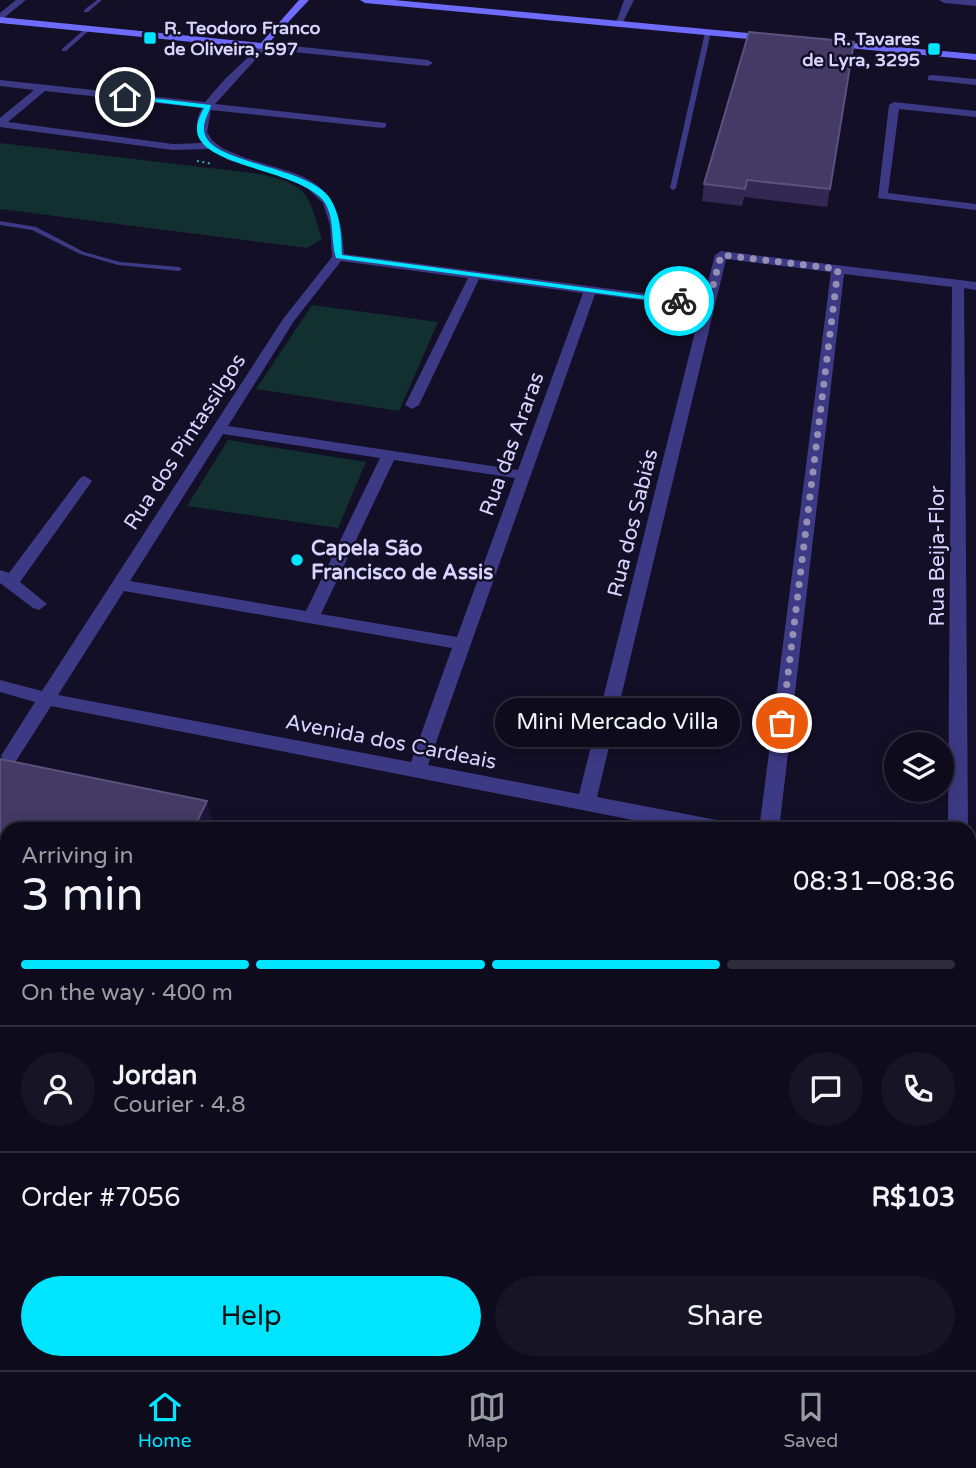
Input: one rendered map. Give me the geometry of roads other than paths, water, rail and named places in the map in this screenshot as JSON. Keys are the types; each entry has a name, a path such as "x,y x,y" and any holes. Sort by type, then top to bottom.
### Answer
{"main road":[{"path":"0,19 263,46 304,0"},
{"path":"365,0 775,38"},
{"path":"815,42 976,57"}],"street":[{"path":"0,19 21,0"},
{"path":"618,24 629,0"},
{"path":"944,0 976,3"},
{"path":"428,63 263,46 208,106 201,121 202,137 210,146 230,157 298,179 325,197 336,223 338,257 708,305"},
{"path":"932,78 976,82"},
{"path":"0,83 382,125"},
{"path":"0,124 42,88"},
{"path":"976,114 894,105 882,196 976,207"},
{"path":"0,124 173,147 210,146"},
{"name":"Rua dos Sabiás","path":"586,802 721,255 838,269"},
{"name":"Rua dos Pintassilgos","path":"10,756 289,319 338,257"},
{"path":"770,822 838,269 976,286"},
{"path":"412,405 475,275"},
{"name":"Rua Beija-Flor","path":"958,283 958,822"},
{"name":"Rua das Araras","path":"417,770 590,290"},
{"path":"219,429 523,475"},
{"path":"311,618 388,455"},
{"path":"39,604 6,579 85,481"},
{"path":"119,585 463,644"},
{"name":"Avenida dos Cardeais","path":"0,686 46,699 687,822"}],"lane":[{"path":"86,11 100,0"},
{"path":"64,50 89,28"},
{"path":"673,188 708,32"},
{"path":"0,223 34,228 82,253 120,264 179,269"}],"place":[{"name":"R. Teodoro Franco de Oliveira, 597","path":"150,38"},
{"name":"R. Tavares de Lyra, 3295","path":"934,49"},
{"name":"Capela São Francisco de Assis","path":"297,560"},
{"name":"Mini Mercado Villa","path":"782,723"}]}
